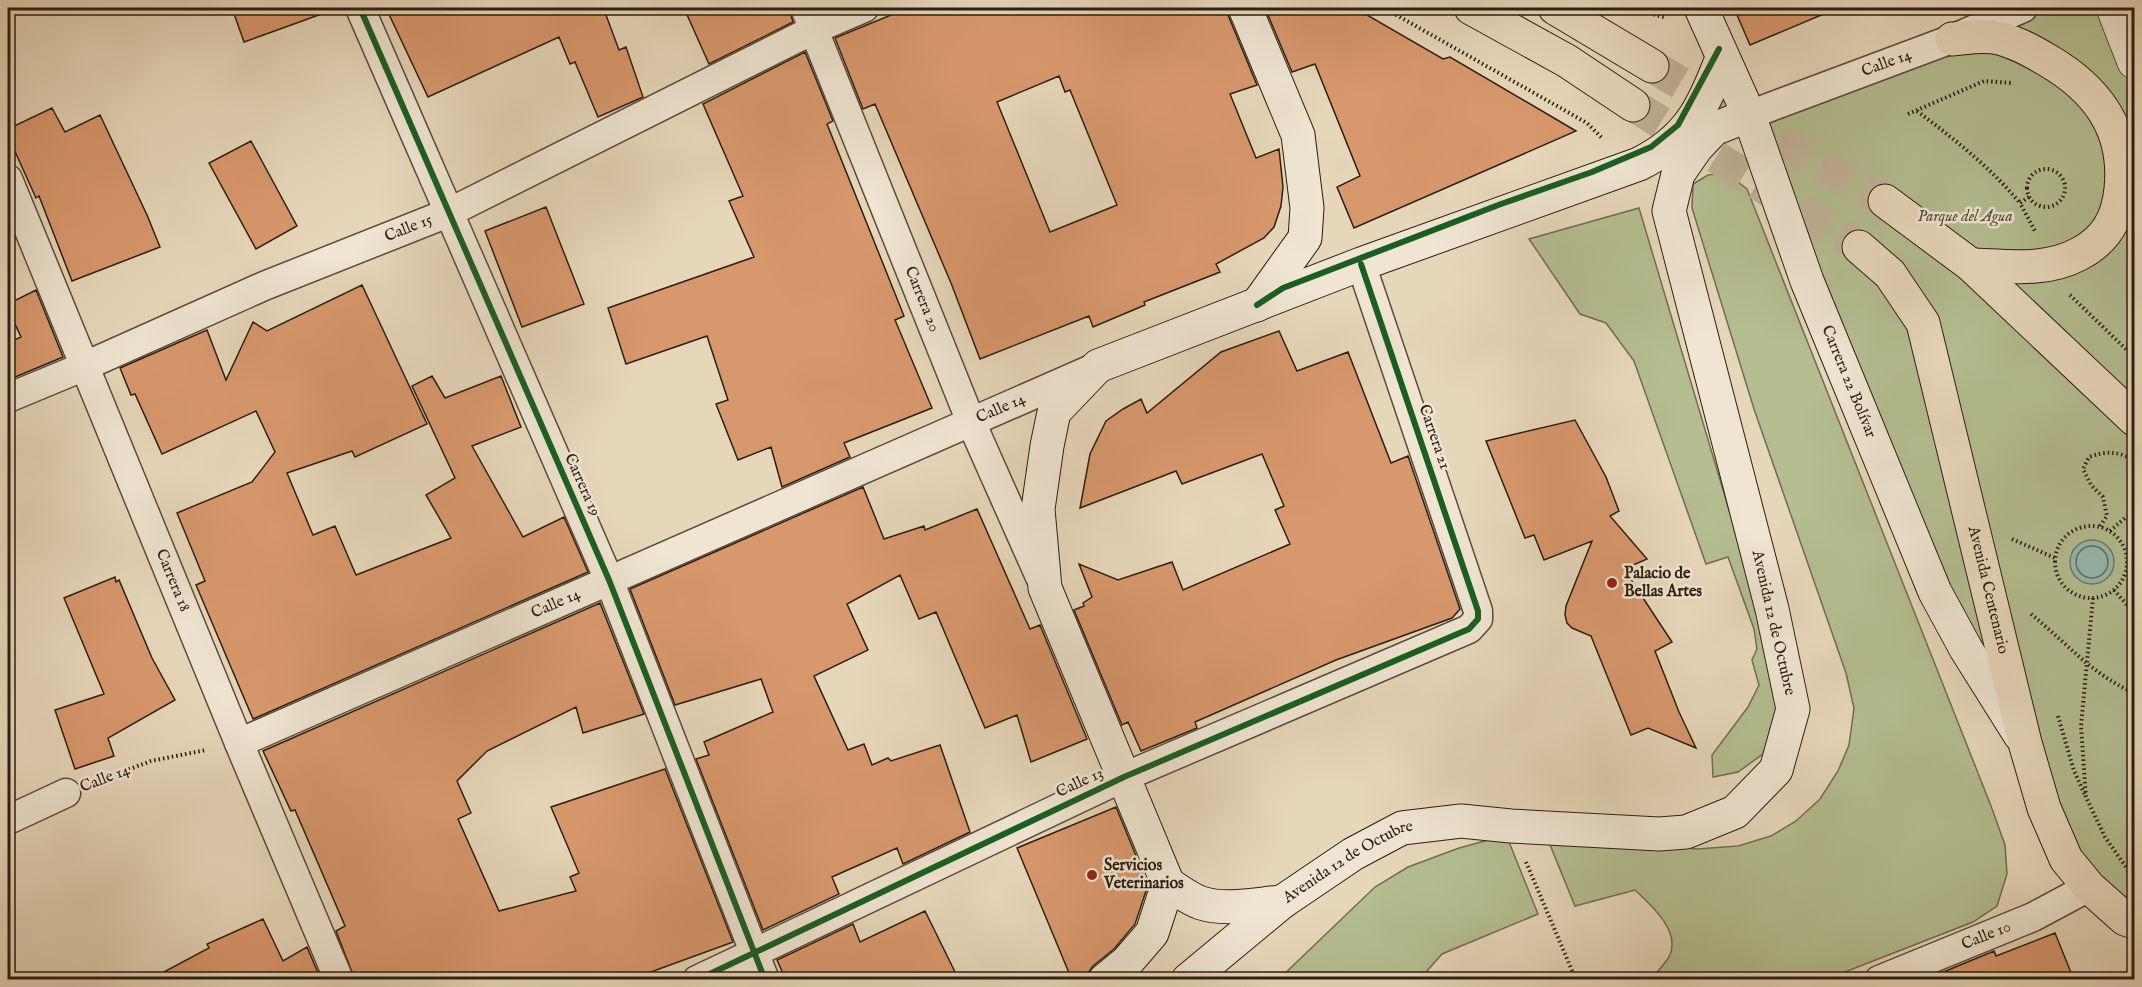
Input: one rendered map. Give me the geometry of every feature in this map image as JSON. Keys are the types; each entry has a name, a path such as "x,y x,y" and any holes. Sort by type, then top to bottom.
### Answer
{"main road":[{"path":"1245,8 1298,135 1307,208 1305,238 1257,305"},
{"path":"1471,8 1567,61 1633,105"},
{"path":"1555,8 1652,66"},
{"name":"Carrera 22 Bolívar","path":"1701,8 1749,115 1807,281 1935,592 1966,649 2025,743"},
{"path":"2113,8 2134,62"},
{"path":"1952,39 1994,37 2019,45 2064,70 2088,89 2107,117 2119,143 2122,174 2119,208 2102,238 2078,255 2040,267 1971,265"},
{"name":"Calle 14","path":"1047,446 1054,412 1098,366 1361,264 1659,154 1680,137 1699,112 1722,57"},
{"name":"Avenida 12 de Octubre","path":"1188,980 1282,902 1353,854 1402,828 1461,821 1659,834 1686,832 1735,813 1776,770 1792,709 1772,609 1669,211 1678,174 1696,148 1714,129 1749,115"},
{"path":"1634,165 1655,184 1669,211"},
{"path":"1885,201 1971,265 2134,419"},
{"name":"Avenida Centenario","path":"1859,247 1890,274 1923,323 2025,743 2044,808 2066,859 2088,887 2125,919 2134,922"},
{"name":"Carrera 20","path":"1047,446 1038,509 1045,588 1168,884"},
{"path":"1105,980 1127,962 1152,933 1168,884 1201,903 1218,906 1234,907 1282,902"}],"street":[{"name":"Carrera 19","path":"360,8 609,580 765,980"},
{"name":"Calle 15","path":"8,398 264,286 448,213 809,19 864,8"},
{"name":"Calle 14","path":"1749,115 1952,39 2023,8"},
{"name":"Carrera 20","path":"809,19 971,422 1045,588"},
{"name":"Carrera 18","path":"8,179 239,743 339,980"},
{"name":"Carrera 21","path":"1361,264 1479,611 1478,619"},
{"name":"Calle 14","path":"239,743 1098,366"},
{"name":"Calle 13","path":"697,980 1124,777 1469,629 1478,619"},
{"name":"Calle 14","path":"8,820 66,793"},
{"name":"Calle 10","path":"1879,980 2033,917 2088,887"}],"path":[{"path":"1384,8 1587,123 1634,165"},
{"path":"1908,114 1984,81 2015,83"},
{"path":"1917,111 1981,162 2002,182 2020,203 2039,239"},
{"path":"2044,168 2051,169 2062,176 2066,188 2062,200 2057,204 2038,206 2029,197 2027,185 2033,173 2044,168"},
{"path":"2020,203 2029,197"},
{"path":"2077,287 2069,293 2134,357"},
{"path":"2100,526 2107,516 2103,497 2091,485 2083,470 2089,457 2106,451 2134,459"},
{"path":"2110,531 2125,518 2134,515"},
{"path":"2088,525 2100,526 2119,538 2126,549 2127,571 2122,582 2104,596 2081,597 2066,587 2056,570 2055,558 2058,546 2076,528 2088,525"},
{"path":"2039,552 2055,558"},
{"path":"2114,590 2134,613"},
{"path":"2093,598 2081,726 2086,797 2105,837 2128,870 2134,874"},
{"path":"2029,613 2086,665 2113,684 2134,693"},
{"path":"1511,826 1576,980"}],"green space":[{"name":"Parque del Agua","path":"2023,8 2113,8 2134,62 2134,908 2101,884 2044,808 1749,115"},
{"path":"1726,173 1747,189 2005,845 2007,874 1997,906 1973,922 1827,979 1651,979 1667,960 1672,948 1671,938 1663,920 1635,890 1575,906 1546,835 1697,849 1738,846 1771,836 1796,821 1820,799 1838,771 1849,745 1854,708 1846,673 1754,409 1692,208 1693,184 1708,175"},
{"path":"1639,208 1785,698 1763,754 1738,772 1713,777 1712,755 1748,707 1759,685 1752,660 1757,649 1754,629 1728,557 1706,564 1634,361 1606,323 1580,314 1529,239"},
{"path":"1492,839 1509,842 1538,914 1442,954 1420,979 1278,980 1375,887 1408,867 1459,848"}],"water":[{"path":"2092,540 2107,547 2114,562 2107,577 2092,584 2077,577 2070,562 2077,547"}],"building":[{"path":"232,8 330,8 330,11 244,42"},
{"path":"386,8 623,8 606,15 619,50 626,47 643,97 598,117 575,62 570,64 559,37 428,97"},
{"path":"684,8 789,8 793,22 709,64"},
{"path":"908,8 1227,8 1257,85 1230,94 1256,158 1279,149 1283,187 1281,206 1274,227 1264,238 1216,264 1220,272 1144,302 1145,305 1093,327 1089,316 980,359 951,283 875,104 863,109 835,38","holes":["1059,76 1065,92 1070,90 1117,205 1050,232 997,102"]},
{"path":"1265,8 1355,8 1443,59 1450,57 1576,131 1354,228 1337,187 1360,176 1315,64 1292,72"},
{"path":"1734,8 1838,8 1750,45"},
{"path":"805,52 833,121 827,124 904,316 895,320 932,408 844,443 850,457 782,487 771,447 738,460 716,404 728,400 707,336 626,364 608,308 754,257 729,201 743,196 703,104"},
{"path":"52,108 65,132 100,115 160,247 72,281 39,196 36,198 8,136 8,129"},
{"path":"251,141 297,226 256,249 209,163"},
{"path":"546,207 584,304 522,327 485,231"},
{"path":"362,285 427,424 355,457 352,451 287,473 313,535 335,526 356,575 451,538 426,495 455,478 412,386 432,376 445,398 501,376 521,427 472,446 523,537 564,517 588,572 253,719 196,585 205,581 177,513 252,482 275,452 256,411 162,454 135,394 131,395 120,368 207,330 226,380 253,322 267,331"},
{"path":"36,290 63,357 8,380 8,343 21,337 8,309 8,304"},
{"path":"1279,331 1297,371 1348,352 1391,463 1408,456 1460,609 1452,618 1336,660 1195,722 1197,728 1141,751 1128,722 1122,725 1074,610 1084,606 1083,603 1092,597 1079,564 1118,580 1172,562 1183,590 1290,544 1275,510 1284,506 1262,454 1182,484 1176,471 1080,508 1090,454 1106,421 1123,409 1141,399 1147,413 1221,352"},
{"name":"Palacio de Bellas Artes","path":"1575,420 1606,477 1619,511 1610,516 1647,559 1624,569 1672,642 1655,651 1696,748 1648,728 1631,735 1591,636 1572,628 1567,623 1565,615 1566,606 1592,541 1544,560 1534,535 1525,538 1486,441"},
{"path":"863,487 884,539 924,526 925,530 977,509 1030,629 1040,625 1087,739 1031,762 1017,715 985,728 936,612 919,619 900,575 847,604 868,650 814,676 848,750 864,744 872,765 888,758 891,761 940,745 970,832 903,864 897,848 832,877 839,894 763,930 696,759 709,755 704,742 773,712 761,679 675,705 630,589"},
{"path":"115,577 116,582 119,580 152,658 175,700 108,738 114,756 75,769 55,710 104,694 64,598"},
{"path":"600,603 644,714 583,733 576,707 487,751 457,781 471,813 458,819 499,911 576,891 570,877 579,873 551,807 665,769 733,942 629,980 355,980 336,931 345,926 295,810 291,811 263,751"},
{"name":"Servicios Veterinarios","path":"1116,807 1148,885 1135,924 1114,949 1093,966 1088,973 1087,980 1072,980 1017,848"},
{"path":"925,911 959,980 786,980 777,960 853,924 860,942"},
{"path":"263,919 283,961 307,947 321,980 149,980 209,948 207,944"},
{"path":"2055,933 2074,980 1924,980 1994,951 1996,956"}],"tunnel":[{"path":"1652,66 1885,201"},
{"path":"1633,105 1859,247"}],"cycle path":[{"path":"360,8 609,580 765,980"},
{"path":"1257,305 1283,288 1501,204 1592,172 1651,147 1678,125 1719,49"},
{"path":"697,980 1124,777 1469,629 1478,619 1478,611 1361,264"}],"place":[{"name":"Palacio de Bellas Artes","path":"1612,583"},
{"name":"Servicios Veterinarios","path":"1092,875"}]}
